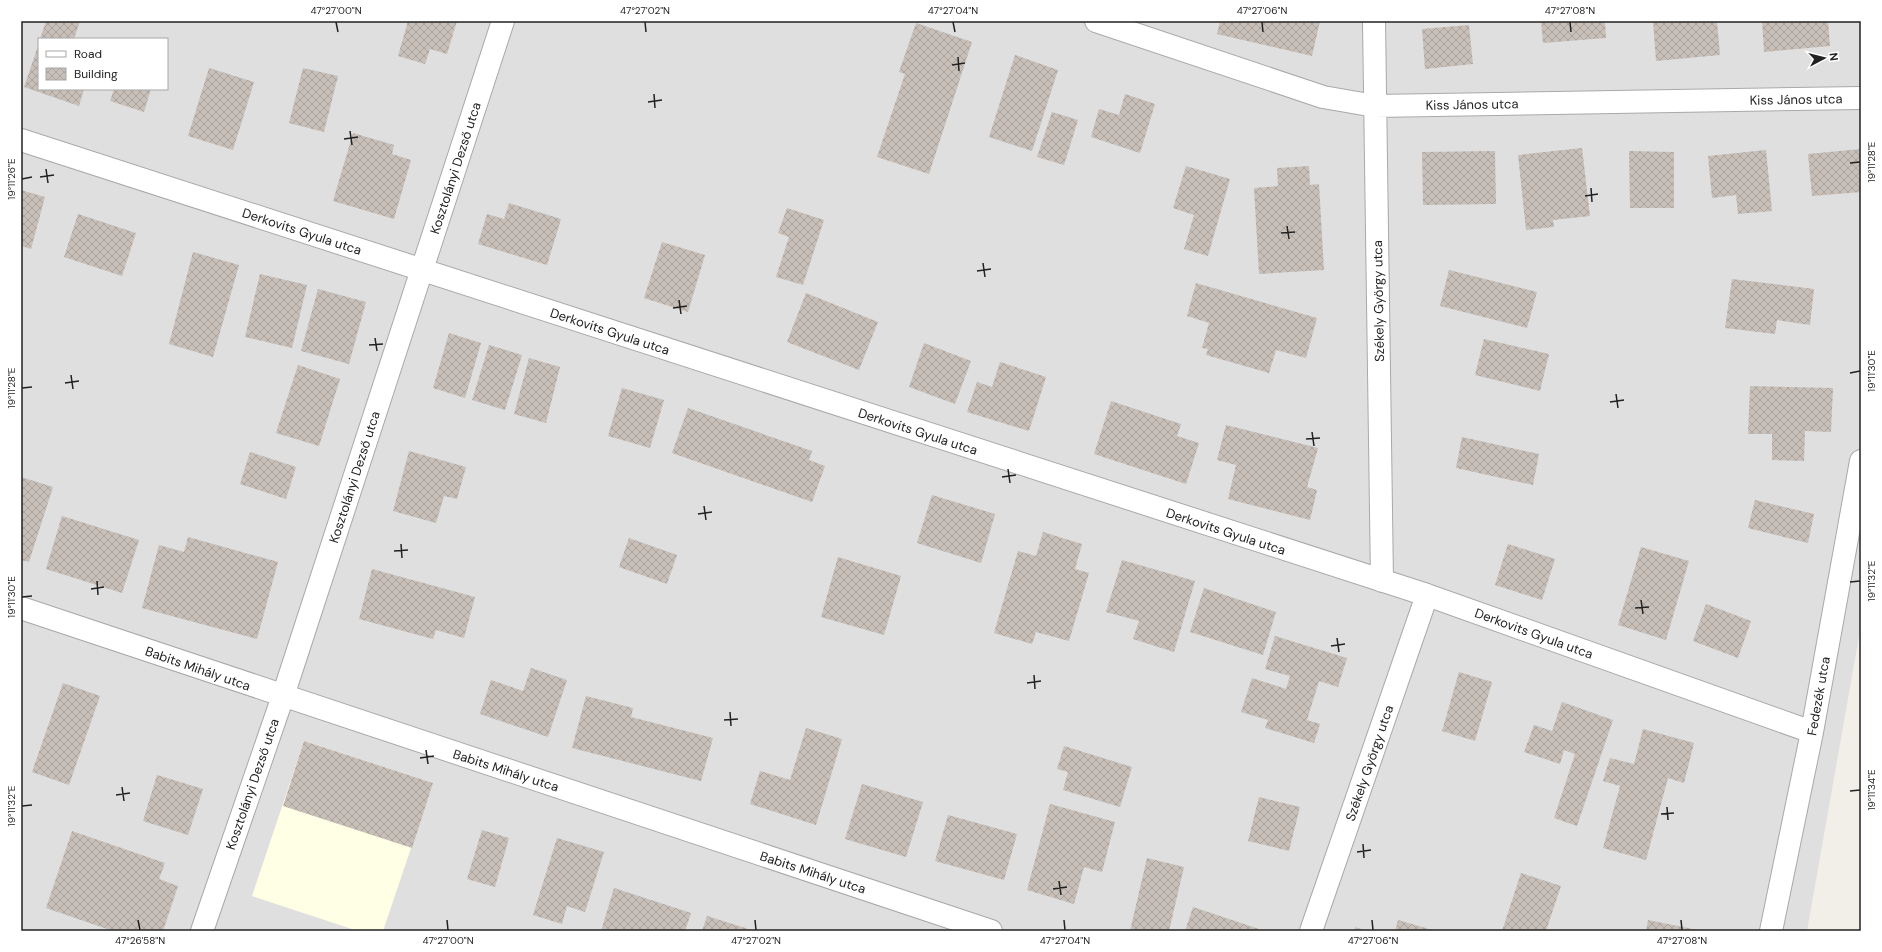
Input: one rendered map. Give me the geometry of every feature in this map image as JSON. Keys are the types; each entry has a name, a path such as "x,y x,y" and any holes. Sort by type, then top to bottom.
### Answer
{"street":[{"name":"Kosztolányi Dezső utca","path":"202,931 283,696 503,21"},
{"name":"Kiss János utca","path":"1096,21 1323,97 1375,106 1861,98"},
{"name":"Székely György utca","path":"1374,21 1382,581"},
{"name":"Derkovits Gyula utca","path":"21,140 1427,595 1812,732"},
{"name":"Fedezék utca","path":"1771,931 1812,732 1861,461"},
{"name":"Székely György utca","path":"1311,931 1427,595"},
{"name":"Babits Mihály utca","path":"21,608 991,931"}],"shaded area":[{"path":"21,21 1861,21 1861,625 1807,931 21,931"},
{"path":"304,741 433,783 383,931 358,931 252,896"}],"building":[{"path":"46,21 80,21 74,38 40,38"},
{"path":"408,21 457,21 447,54 430,49 425,64 398,56"},
{"path":"1220,21 1320,21 1312,56 1217,34"},
{"path":"1541,21 1605,21 1606,38 1543,43"},
{"path":"1653,21 1717,21 1720,55 1656,61"},
{"path":"1762,21 1828,21 1830,46 1764,52"},
{"path":"916,23 972,42 929,174 877,157 905,74 899,72"},
{"path":"1469,25 1473,64 1425,69 1422,29"},
{"path":"38,46 38,90 84,90 79,106 24,87"},
{"path":"1015,55 1058,70 1032,151 989,137"},
{"path":"209,68 254,82 233,150 188,136"},
{"path":"303,68 338,76 324,132 289,123"},
{"path":"114,90 151,90 144,112 110,101"},
{"path":"1125,94 1155,104 1140,153 1091,137 1099,109 1119,115"},
{"path":"1052,112 1078,120 1064,165 1037,157"},
{"path":"353,133 394,145 392,154 411,160 394,219 333,201"},
{"path":"1582,148 1590,216 1553,220 1554,227 1526,230 1518,155"},
{"path":"1861,149 1861,192 1812,196 1808,154"},
{"path":"1766,150 1772,211 1738,214 1736,195 1712,198 1708,156"},
{"path":"1495,151 1496,204 1423,205 1422,152"},
{"path":"1629,151 1674,152 1674,208 1630,208"},
{"path":"1186,166 1230,179 1208,256 1184,249 1194,215 1173,208"},
{"path":"1309,166 1310,185 1319,184 1324,270 1259,274 1254,188 1278,186 1277,168"},
{"path":"21,190 45,197 31,249 21,246"},
{"path":"509,203 561,219 547,265 478,244 487,214 504,219"},
{"path":"787,208 824,220 803,285 776,277 789,237 778,233"},
{"path":"78,214 136,233 122,276 64,257"},
{"path":"662,242 705,255 688,312 644,298"},
{"path":"193,252 239,265 213,357 169,344"},
{"path":"1449,270 1537,292 1527,328 1440,306"},
{"path":"260,274 307,285 292,348 245,337"},
{"path":"1732,279 1814,289 1810,325 1777,320 1775,334 1725,328"},
{"path":"1196,283 1317,318 1306,358 1276,350 1269,373 1206,355 1208,349 1202,348 1209,323 1187,316"},
{"path":"318,289 366,302 349,364 301,351"},
{"path":"806,293 878,322 859,370 787,342"},
{"path":"449,333 481,343 465,398 433,388"},
{"path":"1484,339 1549,354 1540,391 1475,375"},
{"path":"924,343 971,361 955,404 909,387"},
{"path":"489,345 522,355 505,410 472,400"},
{"path":"529,358 560,367 546,423 514,414"},
{"path":"1000,362 1046,377 1029,431 967,412 977,382 992,387"},
{"path":"298,365 340,379 319,446 276,433"},
{"path":"1750,386 1833,388 1831,432 1805,431 1804,461 1772,460 1772,434 1748,434"},
{"path":"622,388 664,400 650,448 608,436"},
{"path":"1111,401 1181,424 1177,436 1199,443 1186,484 1094,454"},
{"path":"688,408 812,451 809,460 825,466 812,502 672,453"},
{"path":"1226,425 1318,448 1307,487 1317,490 1310,520 1228,499 1236,465 1217,460"},
{"path":"1462,437 1539,454 1533,485 1456,468"},
{"path":"409,451 466,467 457,499 444,496 436,523 393,511"},
{"path":"250,452 296,467 286,499 240,484"},
{"path":"21,477 53,487 29,562 21,560"},
{"path":"932,495 995,514 981,563 917,543"},
{"path":"1755,500 1814,514 1808,543 1748,528"},
{"path":"62,516 139,540 122,593 46,569"},
{"path":"1043,532 1082,544 1075,569 1089,573 1069,641 1036,632 1032,644 994,633 1018,551 1036,556"},
{"path":"188,537 278,562 257,639 142,608 159,545 184,552"},
{"path":"629,538 677,555 667,584 619,567"},
{"path":"1508,544 1555,559 1542,600 1495,585"},
{"path":"1641,547 1689,561 1666,640 1618,625"},
{"path":"838,557 901,576 884,635 821,617"},
{"path":"1122,560 1195,581 1174,652 1133,639 1139,621 1106,612"},
{"path":"372,569 475,597 464,638 436,630 433,639 359,619"},
{"path":"1204,588 1276,612 1263,655 1190,632"},
{"path":"1706,604 1751,621 1738,658 1693,641"},
{"path":"1275,636 1347,658 1338,687 1319,681 1307,720 1320,724 1314,743 1265,728 1268,720 1241,712 1252,678 1286,689 1290,676 1265,669"},
{"path":"531,668 567,680 548,737 480,714 491,680 523,691"},
{"path":"1459,672 1492,682 1475,741 1442,731"},
{"path":"63,683 100,696 69,785 32,772"},
{"path":"586,696 633,708 631,717 713,738 701,781 572,748"},
{"path":"1562,702 1613,720 1577,826 1554,818 1575,754 1564,750 1560,764 1524,752 1534,725 1552,731"},
{"path":"806,728 842,739 816,825 750,804 760,771 790,780"},
{"path":"1643,729 1694,743 1684,783 1668,778 1646,860 1603,848 1620,786 1603,781 1610,758 1634,764"},
{"path":"304,741 433,783 412,848 283,806"},
{"path":"1064,746 1132,767 1120,807 1063,790 1068,772 1057,769"},
{"path":"157,775 203,789 188,835 143,821"},
{"path":"862,784 923,802 906,857 845,839"},
{"path":"1259,797 1300,807 1289,851 1248,841"},
{"path":"1050,804 1115,822 1102,872 1084,867 1074,904 1027,890"},
{"path":"948,815 1017,834 1004,880 935,861"},
{"path":"482,830 509,838 495,887 467,879"},
{"path":"72,831 165,863 159,879 178,886 163,931 113,931 46,908"},
{"path":"557,838 604,852 585,912 567,906 562,924 533,915"},
{"path":"1147,858 1184,867 1169,931 1130,931"},
{"path":"1521,873 1561,886 1546,931 1502,931"},
{"path":"614,888 691,913 685,931 601,931"},
{"path":"1193,907 1259,929 1258,931 1185,931"},
{"path":"707,916 755,931 702,931"},
{"path":"1398,920 1436,931 1395,931"},
{"path":"1648,920 1698,930 1698,931 1646,931"},
{"path":"1355,927 1367,931 1354,931"}]}
